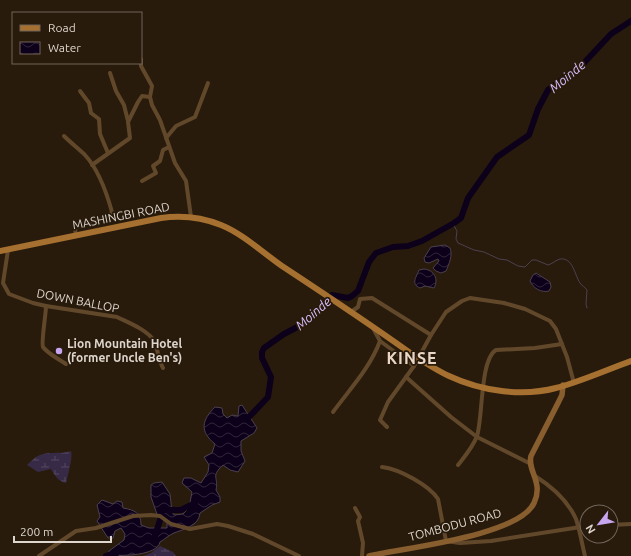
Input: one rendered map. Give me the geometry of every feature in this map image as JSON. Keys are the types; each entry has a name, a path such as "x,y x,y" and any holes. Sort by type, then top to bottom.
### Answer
{"main road":[{"name":"MASHINGBI ROAD","path":"0,251 161,218 173,216 191,217 221,225 232,230 282,266 351,312"},
{"path":"351,312 422,361 454,379 482,388 498,391 538,391 574,383 631,361"},
{"path":"529,463 530,456 560,399 563,385"},
{"name":"TOMBODU ROAD","path":"369,556 446,541 502,526 526,513 534,502 537,493 535,476 529,463"}],"street":[{"path":"141,64 152,86 150,97 152,105 160,120 175,164 186,181 191,217"},
{"path":"92,165 130,138 124,105 116,91 110,73"},
{"path":"166,138 176,126 195,117 208,83"},
{"path":"80,91 89,103 91,113 99,119 100,134 108,153"},
{"path":"128,122 142,96 150,97"},
{"path":"64,136 85,155 92,165 112,212 108,218 77,226 75,229 76,236"},
{"path":"142,181 156,172 154,166 160,161 163,150 169,147"},
{"path":"2,283 8,250"},
{"name":"DOWN BALLOP","path":"2,283 12,296 33,303 117,318 135,326 151,337 163,368"},
{"path":"351,312 358,307 360,299 372,298 431,335"},
{"path":"387,428 380,420 390,398 414,366 446,312 462,301 470,298 504,303 543,317 554,324 567,357 574,383"},
{"path":"46,306 46,318 42,343 44,348 66,364"},
{"path":"373,327 380,341 414,366"},
{"path":"333,412 370,362 380,341"},
{"path":"458,464 472,447 476,437 483,400 482,388 488,362 494,351 562,344"},
{"path":"406,377 476,437 529,463"},
{"path":"382,467 391,469 411,478 434,493 438,499 446,541 460,543 491,541 578,527"},
{"path":"535,476 546,482 563,499 573,513 585,556"},
{"path":"355,508 360,518 358,520 363,543 362,556"},
{"path":"39,556 76,531 96,528 133,516 151,515 160,516 171,524 190,529 217,524 228,526 253,534 299,556"},
{"path":"619,525 631,524"}],"green space":[{"path":"71,451 71,462 66,483 59,480 51,469 38,472 27,465 40,455"},
{"path":"160,546 173,552 176,556 143,556 151,553"}],"water":[{"path":"445,245 450,248 451,257 446,271 441,273 433,268 439,261 438,259 429,263 425,262 424,258 431,247"},
{"path":"424,269 430,271 435,276 436,281 434,288 425,286 420,288 415,284 419,270"},
{"path":"536,273 550,282 551,287 549,291 540,291 531,284 530,281"},
{"path":"242,405 257,428 254,433 241,441 241,451 245,461 238,472 230,470 223,465 217,472 216,490 220,497 220,502 212,505 200,513 194,524 170,535 160,542 153,550 138,554 109,555 109,551 124,540 125,534 121,528 115,531 113,538 108,538 97,521 100,517 97,505 102,500 113,504 117,501 122,502 123,508 134,511 138,515 141,525 149,528 167,528 167,522 158,517 151,497 151,485 162,482 170,494 172,512 174,515 183,514 189,508 192,492 182,483 184,478 191,478 201,483 208,472 209,465 204,457 212,453 215,444 206,435 204,426 207,416 215,407 222,408 223,414 227,418 232,415 238,416 239,406"}],"waterway":[{"name":"Moinde","path":"243,419 250,416 268,397 271,377 262,358 264,348 284,334 303,324 326,303 332,295 348,298 358,291 369,262 376,253 393,247 408,246 422,241 461,218 468,198 497,157 529,135 538,109 548,90 582,65 611,34 631,21"},
{"path":"453,224 457,231 456,239 458,243 499,259 507,260 518,266 525,267 532,260 548,265 560,259 568,261 571,264 578,280 587,290 587,308"},
{"name":"Moinde","path":"155,536 161,513 164,510 181,510 195,503"},
{"name":"Moinde","path":"106,556 117,553"}],"place":[{"name":"Lion Mountain Hotel (former Uncle Ben's)","path":"59,351"}],"district":[{"name":"KINSE","path":"412,358"}]}
